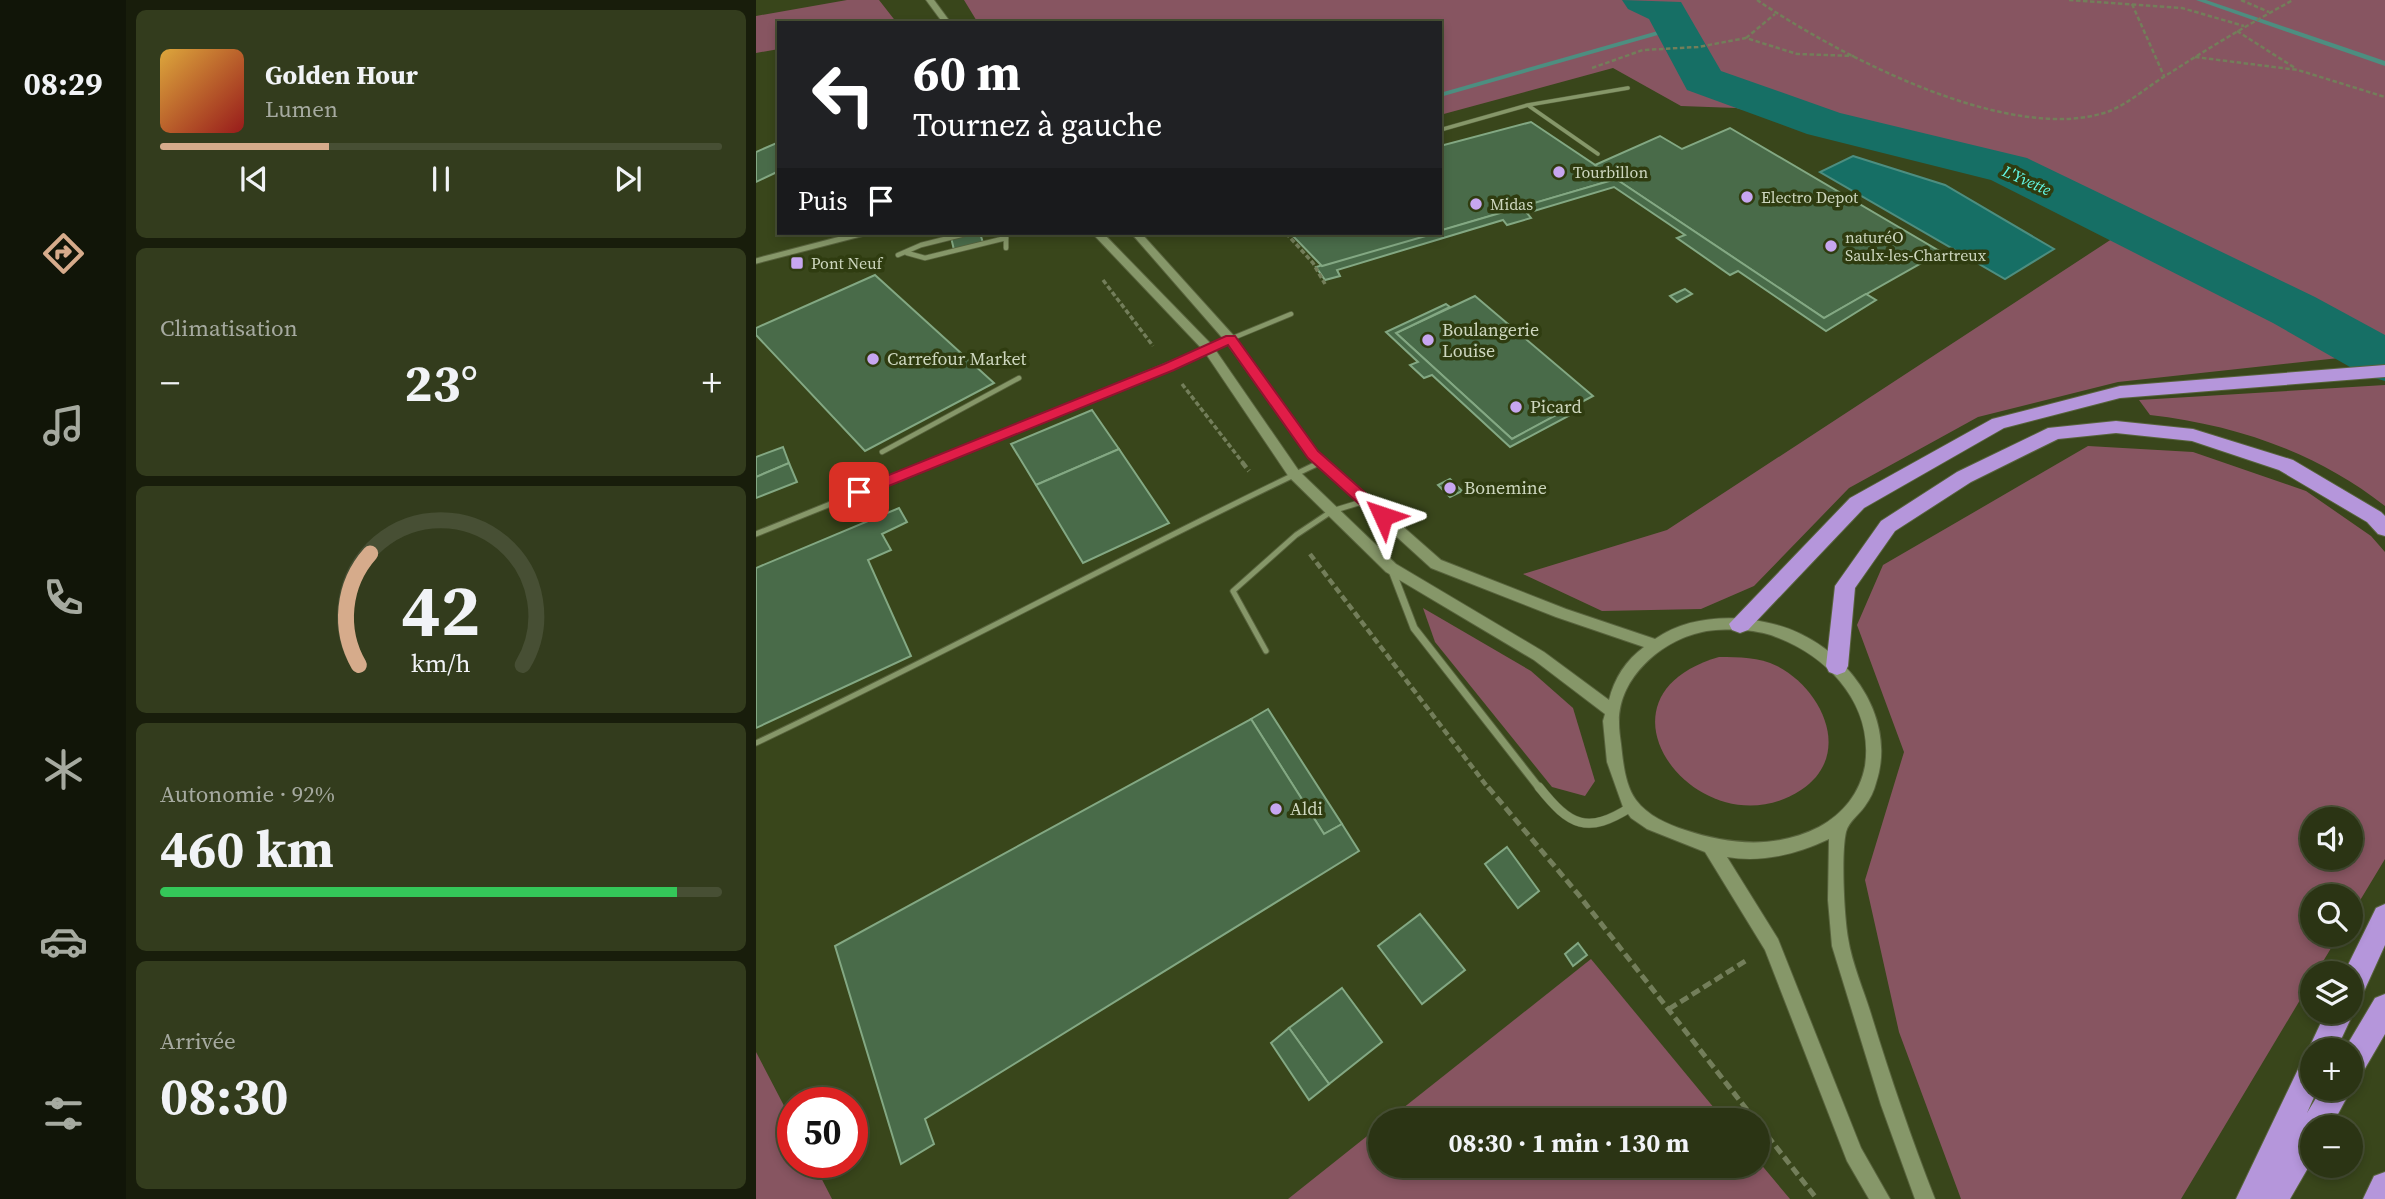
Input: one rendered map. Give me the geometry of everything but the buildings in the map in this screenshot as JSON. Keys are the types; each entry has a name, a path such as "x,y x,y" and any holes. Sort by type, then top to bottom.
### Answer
{"highway":[{"path":"1740,624 1857,503 1998,424 2120,392 2385,371"},
{"path":"1837,666 1845,586 1888,526 1964,477 2055,433 2116,428 2193,435 2286,465 2374,517 2385,529"},
{"path":"2363,963 2385,917"},
{"path":"2363,1045 2385,1008"},
{"path":"2251,1199 2300,1096"},
{"path":"2273,1199 2300,1153"},
{"path":"2378,1199 2385,1187"}],"main road":[{"path":"930,0 946,21"},
{"path":"1099,235 1208,348 1294,474 1391,568 1539,656 1610,709"},
{"path":"1138,235 1230,339 1321,462 1436,564 1561,613 1654,645"},
{"path":"1740,624 1786,636 1808,645 1837,666 1859,695 1873,729 1874,764 1862,797 1838,825 1811,842 1779,851 1745,852 1711,846 1652,822 1631,807 1609,738 1610,709 1618,684 1654,645 1690,629 1740,624"},
{"path":"1838,825 1836,869 1839,938 1894,1122 1925,1199"},
{"path":"1711,846 1772,945 1854,1154 1880,1199"}],"street":[{"path":"756,261 856,235"},
{"path":"1391,568 1413,628 1560,814 1581,824 1606,824 1631,807"}],"lane":[{"path":"1442,129 1528,105 1628,88"},
{"path":"1528,105 1598,153"},
{"path":"898,255 921,245 961,235"},
{"path":"907,253 925,258 1006,236 1006,248"},
{"path":"756,534 1169,367 1291,314"},
{"path":"882,452 1019,378"},
{"path":"756,743 922,664 1262,488 1321,462"},
{"path":"1266,651 1233,590 1296,535 1332,511 1365,501"}],"path":[{"path":"1757,0 1811,36 1936,92 2027,118 2059,119 2105,112 2245,26 2293,0"},
{"path":"2069,0 2100,7 2132,4 2184,9 2245,26"},
{"path":"2241,0 2268,14"},
{"path":"2132,4 2164,76"},
{"path":"1674,48 1698,47 1745,38 1775,14"},
{"path":"2237,31 2298,70"},
{"path":"1745,38 1797,54 1856,56"},
{"path":"2195,57 2298,70 2385,97"},
{"path":"1288,235 1313,263 1325,284"},
{"path":"1099,274 1262,488"},
{"path":"1296,535 1512,819 1578,894 1746,1108"},
{"path":"1770,1139 1817,1199"}],"shaded area":[{"path":"847,0 879,0 895,21 777,21 777,49 756,53 756,16"},
{"path":"964,0 2385,0 2385,353 2118,382 1978,417 1849,488 1754,586 1701,609 1602,611 1523,574 1667,530 2121,233 2001,175 1736,108 1681,106 1613,68 1442,114 1442,21 977,21"},
{"path":"2385,385 2385,506 2359,487 2303,456 2244,434 2150,415 2139,400"},
{"path":"2088,446 2193,452 2306,491 2371,536 2385,552 2385,859 2363,895 2363,884 2300,884 2300,947 2332,947 2323,961 2300,961 2300,1000 2181,1199 1961,1199 1899,1032 1865,880 1904,752 1857,625 1883,565"},
{"path":"1423,608 1531,671 1573,708 1595,781 1585,796 1552,787 1435,642"},
{"path":"1719,657 1756,659 1777,666 1793,676 1818,706 1826,724 1829,741 1826,759 1817,776 1801,790 1763,805 1726,802 1694,787 1670,763 1656,734 1658,704 1678,677"},
{"path":"1591,959 1714,1108 1403,1108"},
{"path":"756,1052 777,1092 777,1178 821,1178 832,1199 756,1199"},
{"path":"1368,1135 1368,1178 1770,1178 1770,1175 1790,1199 1288,1199"}],"water":[{"path":"1853,156 1945,185 2054,249 2005,279 1820,172"}],"waterway":[{"name":"L'Yvette","path":"1643,0 1666,11 1703,80 1824,124 2009,169 2294,310 2385,361"},
{"path":"2199,0 2385,64"},
{"path":"1442,94 1675,29"}],"place":[{"name":"Tourbillon","path":"1559,172"},
{"name":"Electro Depot","path":"1747,197"},
{"name":"Midas","path":"1476,204"},
{"name":"naturéO Saulx-les-Chartreux","path":"1831,246"},
{"name":"Pont Neuf","path":"797,263"},
{"name":"Boulangerie Louise","path":"1428,340"},
{"name":"Carrefour Market","path":"873,359"},
{"name":"Picard","path":"1516,407"},
{"name":"Bonemine","path":"1450,488"},
{"name":"Aldi","path":"1276,809"}],"route":[{"path":"859,492 1169,367 1230,339 1313,454 1383,516"}]}
